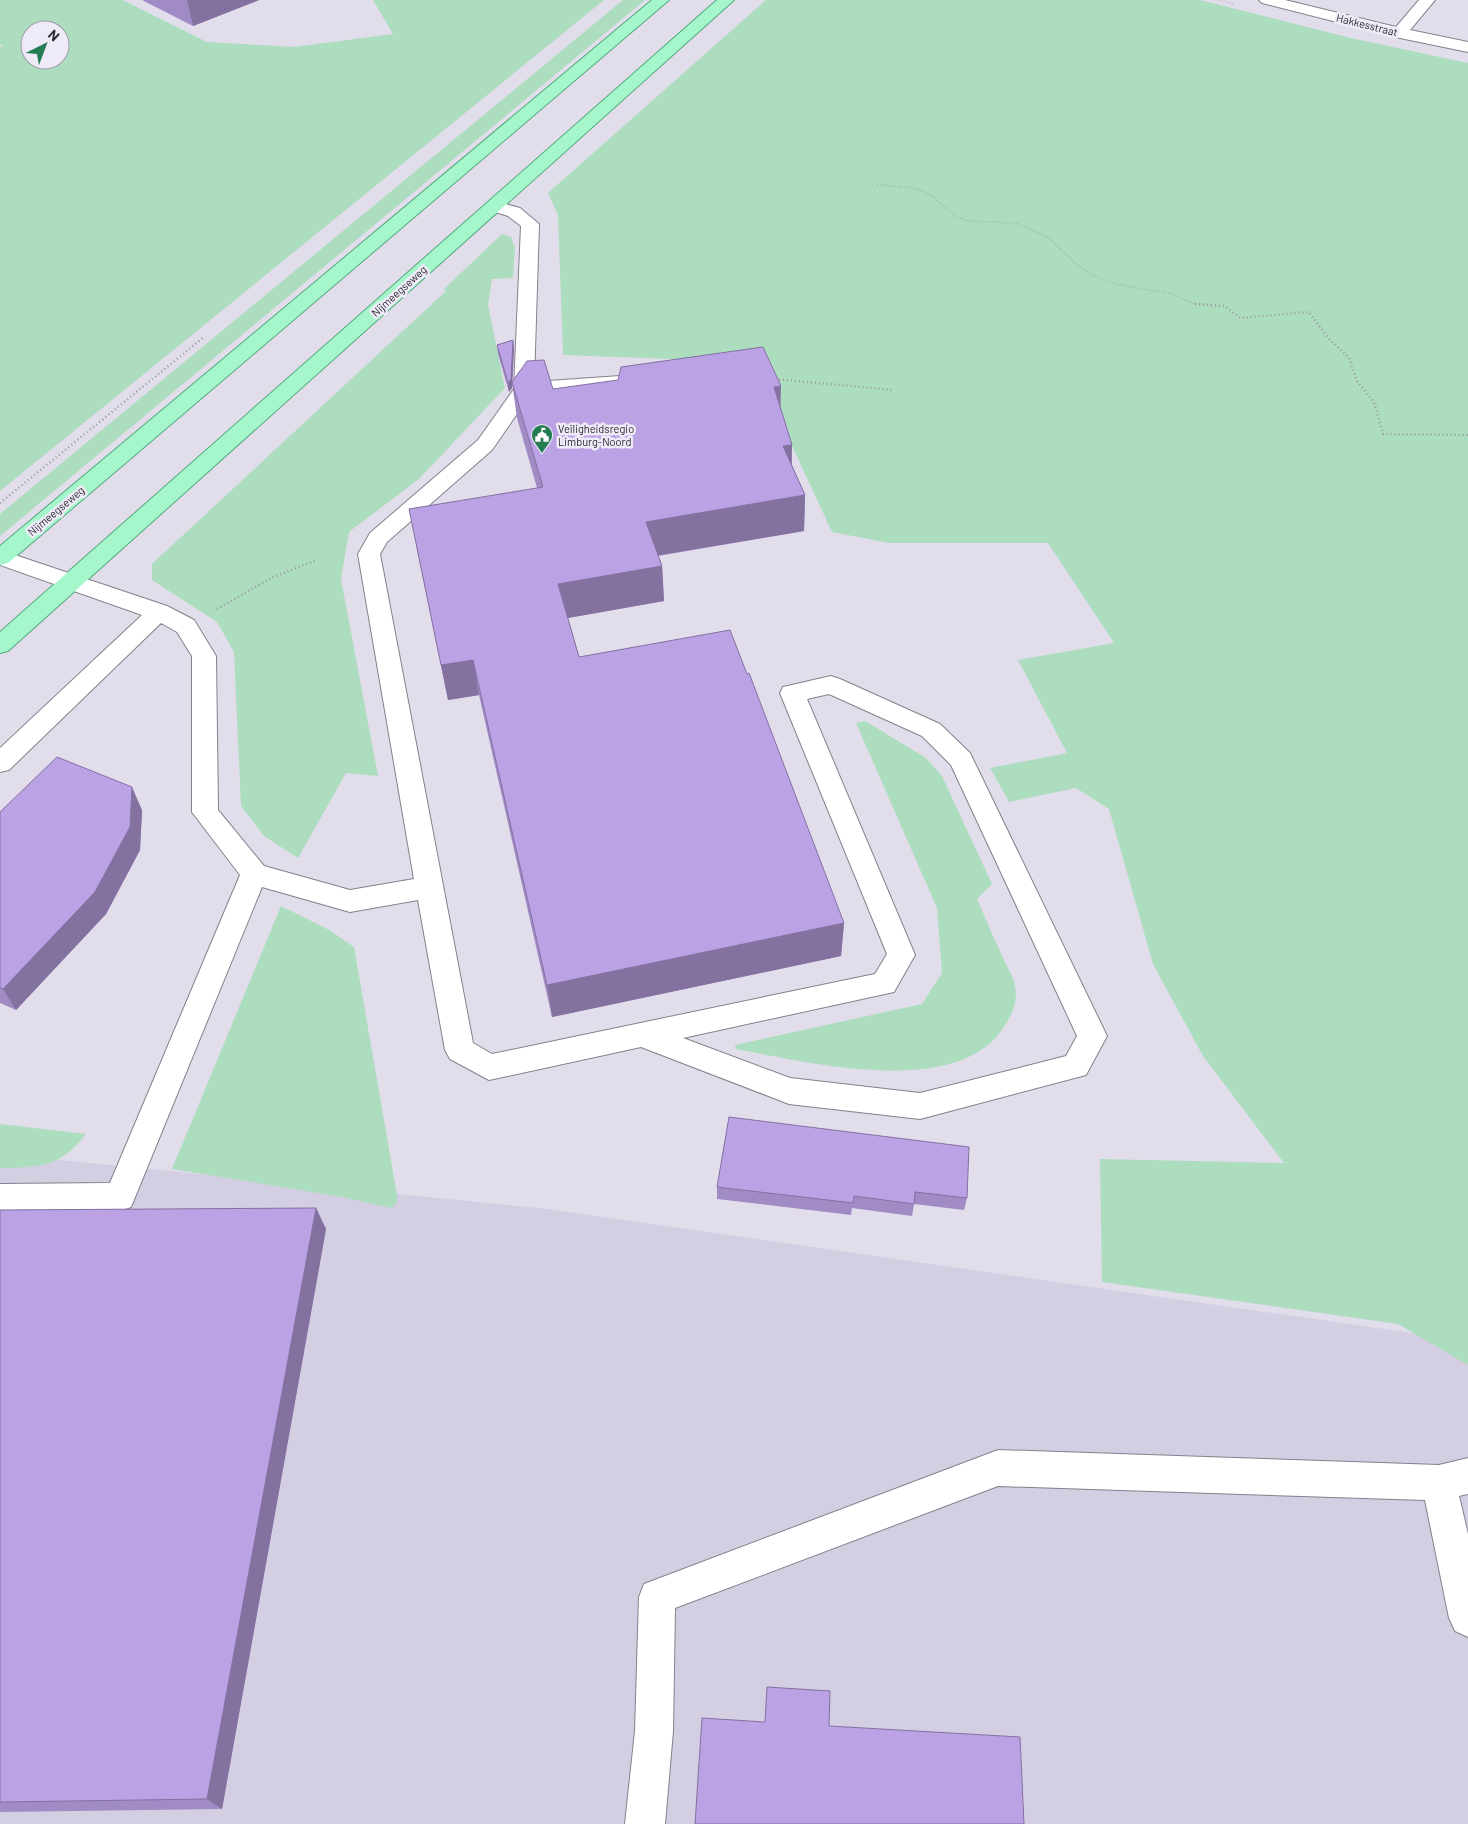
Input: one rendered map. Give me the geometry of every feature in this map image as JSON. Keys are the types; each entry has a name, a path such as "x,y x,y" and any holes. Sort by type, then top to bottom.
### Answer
{"main road":[{"name":"Nijmeegseweg","path":"1,558 661,0"},
{"name":"Nijmeegseweg","path":"0,645 726,0"}],"street":[{"name":"Hakkesstraat","path":"1267,0 1400,33 1468,47"},
{"path":"1400,33 1427,0"},
{"path":"495,206 514,212 530,224 524,390 485,445 378,538 369,554 460,1050 489,1067 644,1036 884,984 901,955 792,693 832,685 931,730 961,760 1092,1036 1076,1066 920,1106 789,1092 644,1036"},
{"path":"524,390 642,380"},
{"name":"Nijmeegseweg","path":"1,558 71,582"},
{"path":"71,582 159,612 186,626 204,656 205,812 254,873 288,885 350,901 429,887"},
{"path":"0,763 159,612"},
{"path":"0,1198 120,1197 254,873"},
{"path":"645,1824 654,1731 657,1597 998,1468 1454,1479 1468,1618"}],"path":[{"path":"877,185 915,188 932,196 954,215 967,221 1016,223 1048,237 1076,264 1091,274 1114,284 1172,294 1195,304 1225,306 1240,318 1309,312 1328,338 1349,358 1357,381 1374,402 1384,434 1468,435"},
{"path":"768,379 894,390"},
{"path":"186,626 273,577 318,560"}],"shaded area":[{"path":"0,1154 547,1209 1468,1341 1468,1824 0,1824"}],"green space":[{"path":"0,0 123,0 207,42 294,47 393,34 373,0 604,0 0,491 0,47 3,46 0,44"},
{"path":"623,0 645,0 0,536 0,514"},
{"path":"766,0 1200,0 1351,38 1468,63 1468,1365 1398,1324 1102,1282 1100,1159 1284,1163 1203,1056 1153,964 1109,809 1076,788 1009,802 990,768 1067,753 1018,660 1114,643 1048,543 889,543 832,532 753,362 563,355 558,215 548,193"},
{"path":"502,234 511,237 515,248 513,278 492,279 488,305 505,388 419,479 349,532 341,579 378,776 346,773 298,858 264,836 241,806 234,652 217,622 152,580 152,564 446,291 443,290"},
{"path":"865,721 926,758 942,776 992,884 977,899 1013,980 1016,991 1015,1002 1005,1025 984,1048 954,1063 919,1069 880,1070 840,1067 736,1049 735,1045 922,1004 942,973 937,908 856,723"},
{"path":"281,906 331,931 354,947 397,1195 397,1202 392,1208 342,1197 172,1169"},
{"path":"0,1124 86,1134 67,1154 48,1163 38,1166 0,1168"}],"building":[{"path":"513,340 511,379 508,383 497,345"},
{"path":"763,347 781,386 774,387 792,445 783,446 805,495 646,522 662,566 558,584 579,657 730,630 747,674 749,673 844,923 547,985 473,660 441,665 409,509 543,487 512,382 527,361 544,360 553,389 618,380 621,367"},
{"path":"57,757 132,787 130,827 95,892 3,989 0,988 0,812"},
{"path":"729,1117 969,1147 967,1198 915,1192 914,1204 854,1196 853,1203 717,1187"},
{"path":"316,1208 207,1799 0,1802 0,1210"},
{"path":"767,1687 830,1691 829,1726 1020,1737 1024,1824 695,1824 702,1718 765,1722"}],"place":[{"name":"Veiligheidsregio Limburg-Noord","path":"542,454"}]}
